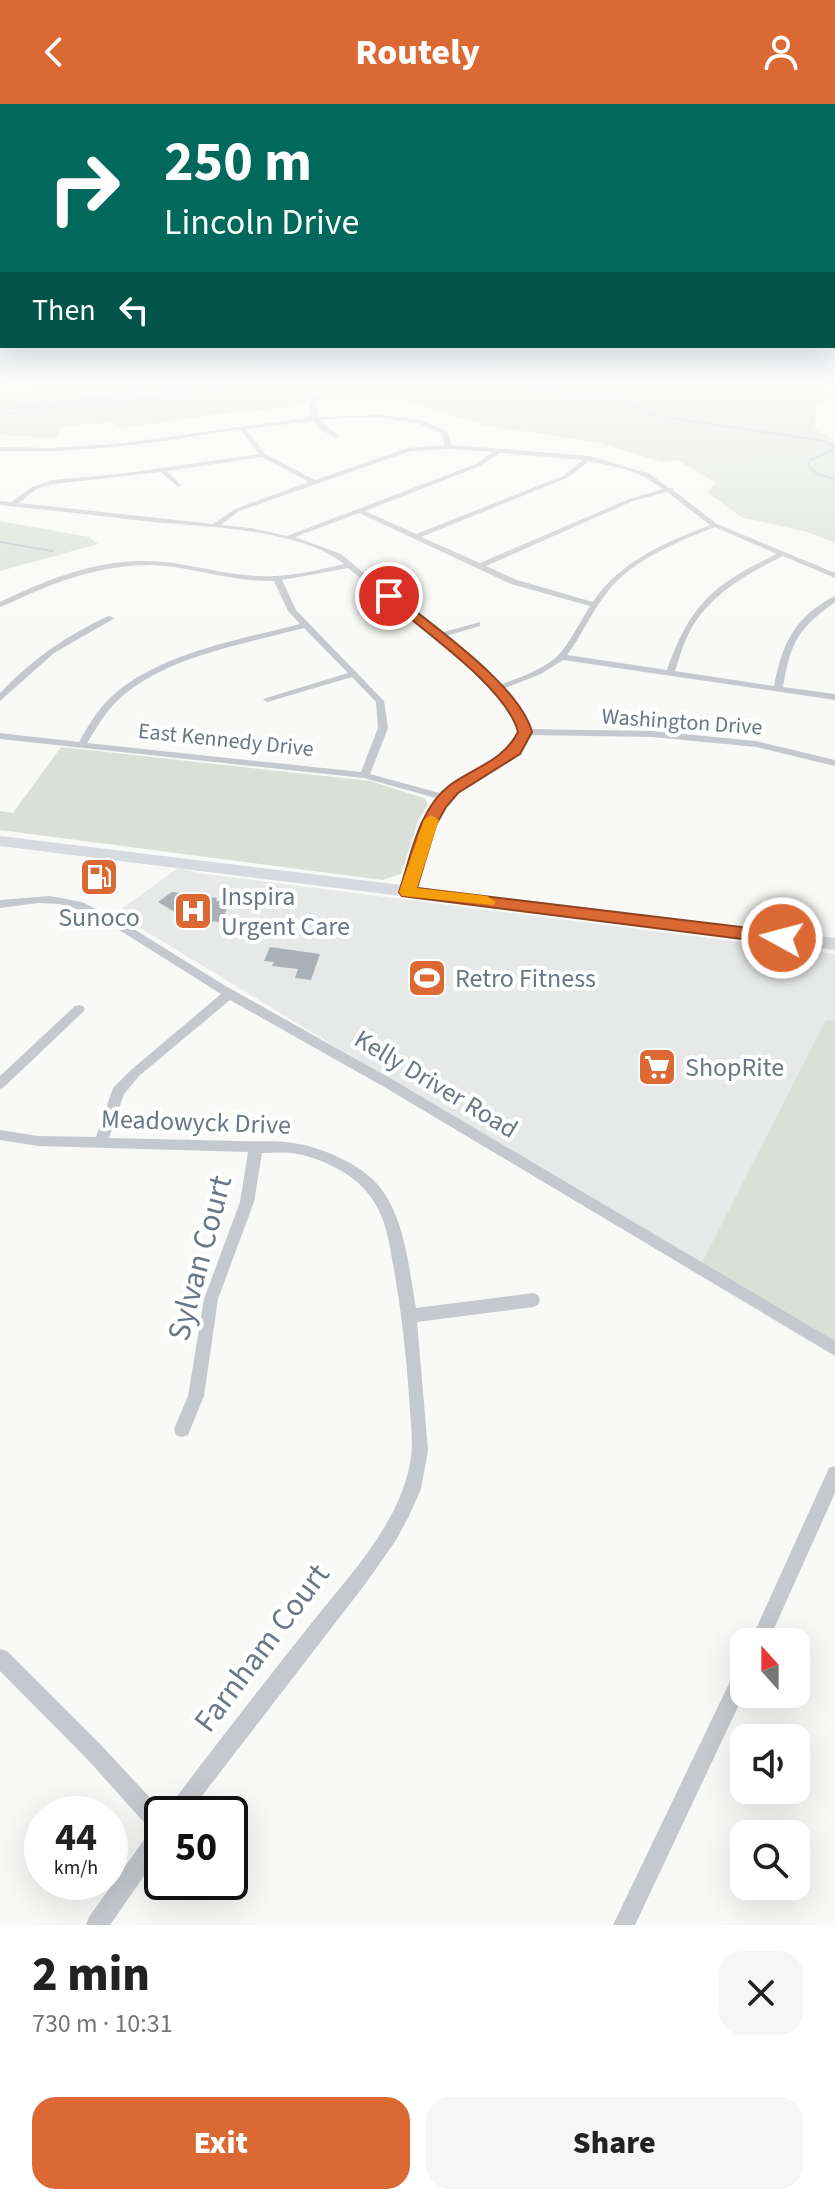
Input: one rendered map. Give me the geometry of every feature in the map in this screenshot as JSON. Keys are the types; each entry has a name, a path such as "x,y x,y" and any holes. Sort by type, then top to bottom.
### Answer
{"main road":[{"path":"0,841 835,944"}],"street":[{"path":"12,505 34,488 53,482 203,464"},
{"path":"280,464 313,482"},
{"path":"214,526 237,510 366,464"},
{"path":"290,537 479,464"},
{"path":"414,537 565,477 582,464"},
{"path":"613,464 639,471 671,489 687,506 715,525 835,576"},
{"path":"163,470 178,485"},
{"path":"478,567 631,500 671,489"},
{"path":"0,503 214,526 290,537 321,548 350,565 498,688 521,717 525,732 515,751 453,790 446,798 428,825 408,892"},
{"path":"358,510 514,582 593,604"},
{"path":"498,688 530,676 562,657 593,604 633,566 665,545 715,525"},
{"path":"670,673 685,633 706,602 727,582 782,554"},
{"path":"0,605 72,574 119,565 169,564 236,576 277,578 350,565"},
{"path":"277,578 284,598 305,625 380,701 383,728 365,775"},
{"path":"778,689 786,644 796,629 835,598"},
{"path":"0,698 45,654 78,632 111,618"},
{"path":"438,636 477,624"},
{"path":"81,745 115,697 139,680 173,664 305,625"},
{"path":"562,657 835,697"},
{"path":"267,699 355,674"},
{"name":"Washington Drive","path":"525,732 652,734 756,744 835,763"},
{"name":"East Kennedy Drive","path":"0,736 365,775 446,798"},
{"name":"Kelly Driver Road","path":"0,904 44,900 74,904 363,1067 835,1349"},
{"path":"101,1142 118,1092 135,1073 229,994"},
{"path":"0,1084 79,1009"},
{"name":"Meadowyck Drive","path":"0,1135 38,1141 293,1148 328,1158 377,1191 389,1211 411,1316 419,1465 413,1488 396,1519"},
{"name":"Sylvan Court","path":"182,1429 196,1396 211,1299 247,1202 256,1147"},
{"path":"411,1316 533,1300"},
{"path":"765,1628 835,1474"},
{"name":"Farnham Court","path":"190,1796 375,1553 396,1519"},
{"path":"0,1658 144,1806"},
{"path":"624,1925 730,1703"},
{"path":"97,1925 144,1858"}],"shaded area":[{"path":"684,464 835,464 835,543 807,532 741,517 708,493 715,482"},
{"path":"0,521 89,537 98,544 0,571"},
{"path":"61,747 370,781 424,798 428,804 418,821 401,874 383,880 0,830 0,811 13,813"},
{"path":"178,868 204,874 835,954 835,1021 826,1021 699,1268 116,913"},
{"path":"826,1020 835,1021 835,1347 699,1268"}],"building":[{"name":"Inspira Urgent Care","path":"172,892 230,902 221,922 195,924 158,902"},
{"path":"270,947 320,954 311,980 295,978 298,969 272,966 274,962 264,961"}],"waterway":[{"path":"808,464 816,473 835,480"},
{"path":"0,542 52,551"}],"slow traffic":[{"path":"431,820 408,892 487,902"}],"place":[{"name":"Sunoco","path":"99,877"},
{"name":"Inspira Urgent Care","path":"193,911"},
{"name":"Retro Fitness","path":"427,978"},
{"name":"ShopRite","path":"657,1067"}],"route":[{"path":"389,596 498,688 521,717 525,732 515,751 453,790 440,805 428,825 408,892 782,938"}]}
